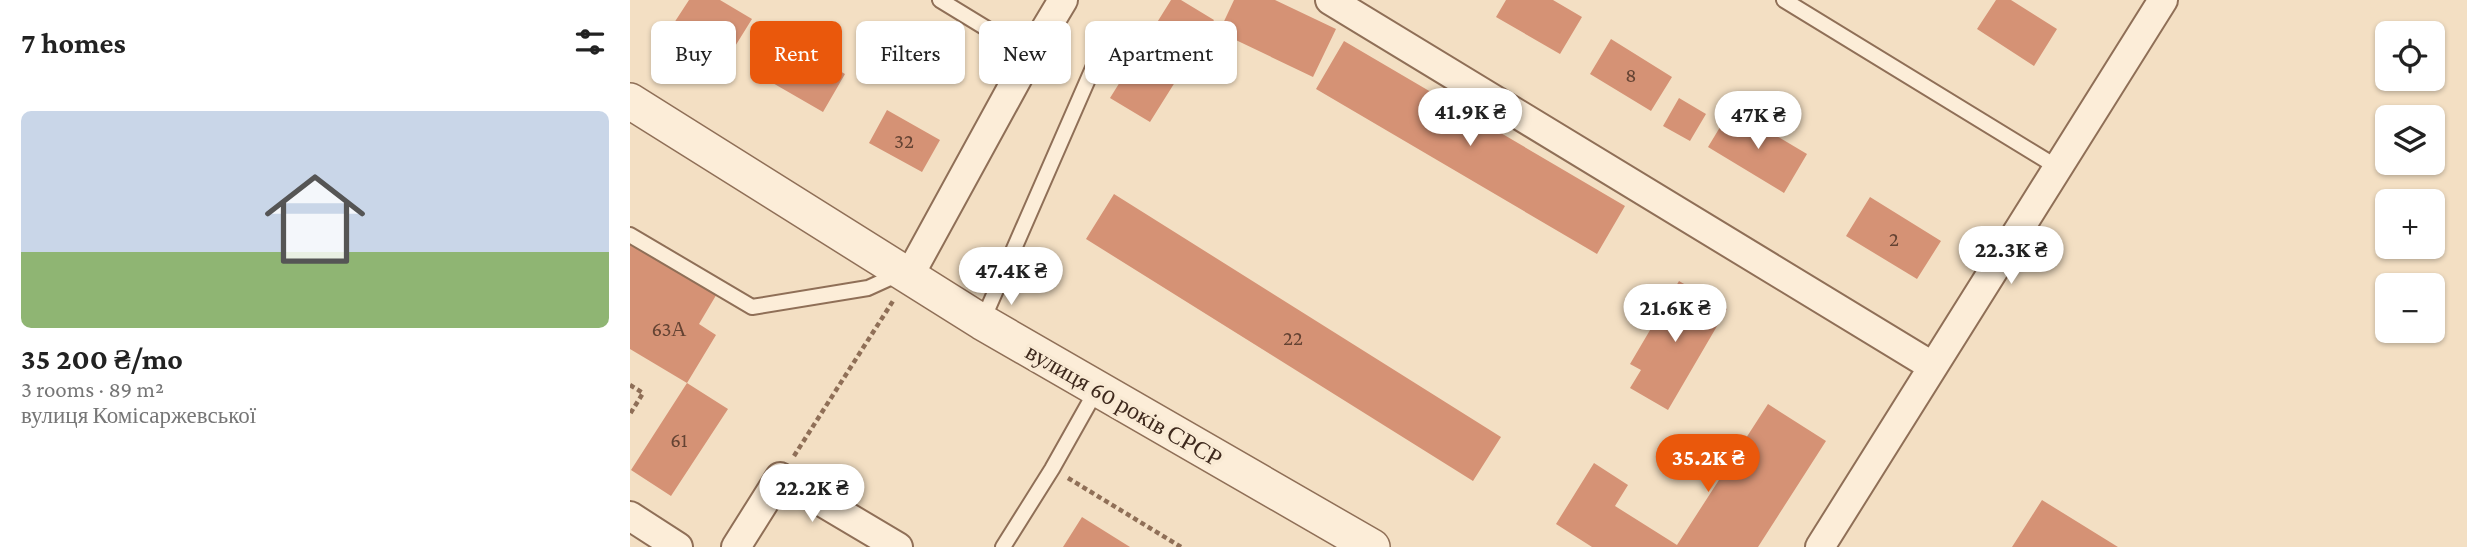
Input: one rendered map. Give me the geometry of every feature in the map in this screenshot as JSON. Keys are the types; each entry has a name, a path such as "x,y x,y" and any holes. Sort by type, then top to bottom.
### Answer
{"street":[{"path":"1050,21 1063,0"},
{"path":"1330,0 1932,366"},
{"path":"1820,547 2163,0"},
{"path":"909,276 1014,84"},
{"name":"вулиця 60 років СРСР","path":"630,101 982,322 1372,547"},
{"path":"736,547 780,477 898,547"},
{"path":"630,516 678,547"}],"lane":[{"path":"940,0 979,24"},
{"path":"1784,0 2057,167"},
{"path":"982,322 1086,84"},
{"path":"630,235 752,307 868,288 890,278 909,276"},
{"path":"1003,547 1052,469 1097,389"}],"path":[{"path":"780,477 909,276"},
{"path":"630,385 643,393 630,414"},
{"path":"1052,469 1181,547"}],"building":[{"path":"689,0 720,0 752,19 736,45 736,21 675,21"},
{"path":"1171,0 1181,0 1214,20 1213,21 1158,21"},
{"path":"1234,0 1275,0 1336,29 1313,77 1237,41 1237,21 1224,21"},
{"path":"1506,0 1553,0 1582,17 1560,54 1496,17"},
{"path":"1996,0 2011,0 2057,29 2034,66 1977,29"},
{"path":"1611,39 1672,77 1651,111 1590,74"},
{"path":"1344,41 1625,206 1597,254 1316,89"},
{"path":"774,84 839,84 823,112"},
{"path":"1119,84 1174,84 1150,122 1110,98"},
{"path":"1679,98 1706,114 1690,141 1663,126"},
{"path":"1731,109 1807,154 1784,193 1708,147"},
{"path":"887,110 940,140 922,172 869,143"},
{"path":"1114,194 1501,437 1473,481 1086,239"},
{"path":"1870,197 1941,241 1917,279 1846,236"},
{"path":"630,241 718,292 699,324 716,335 687,383 630,349"},
{"path":"1679,281 1727,309 1668,410 1630,388 1641,370 1630,364"},
{"path":"687,383 728,409 671,496 631,470"},
{"path":"1768,404 1826,441 1758,547 1592,547 1556,524 1594,463 1628,485 1615,506 1677,545"},
{"path":"2042,500 2118,547 2012,547"},
{"path":"1082,517 1130,547 1063,547"}]}
